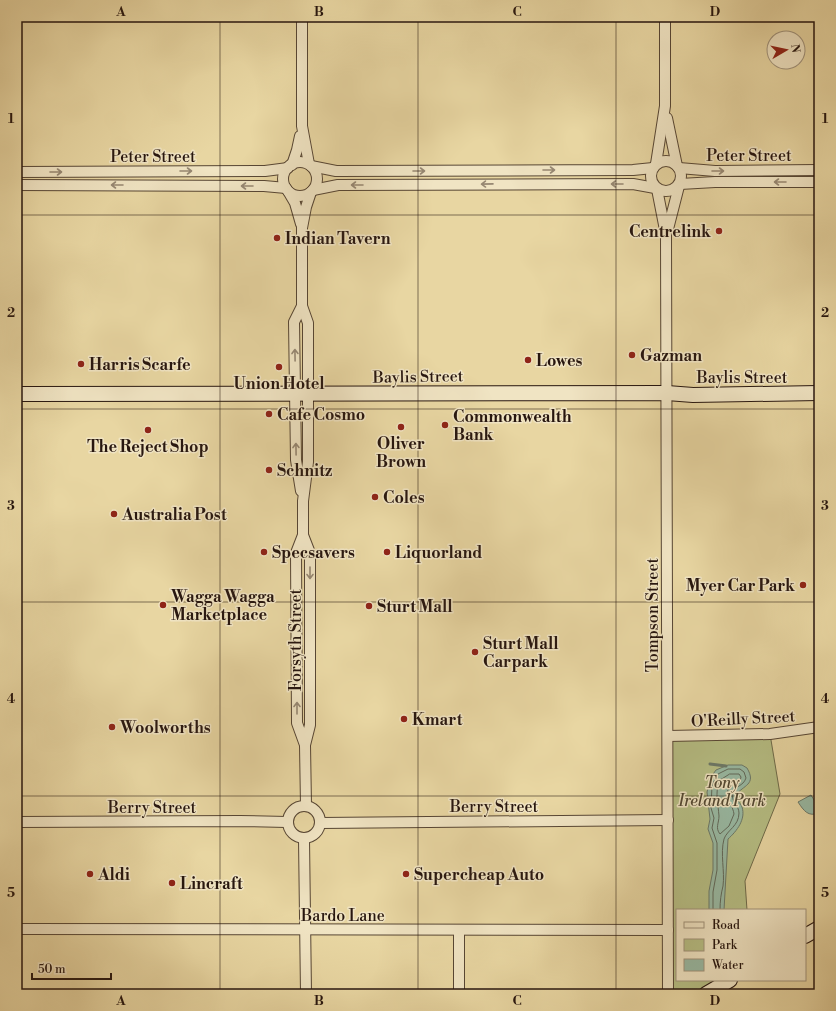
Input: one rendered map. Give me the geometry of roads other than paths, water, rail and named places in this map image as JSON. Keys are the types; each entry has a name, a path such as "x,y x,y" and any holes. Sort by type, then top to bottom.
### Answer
{"main road":[{"name":"Baylis Street","path":"17,394 667,393 693,395 819,393"},
{"path":"806,935 819,928"},
{"path":"706,994 728,981"}],"street":[{"path":"302,17 302,126 298,150 284,180 287,189 294,195 300,196 312,191 338,185 569,183 634,184 656,188 661,191 671,191 679,185 682,176 678,167 665,106"},
{"path":"656,188 651,178 655,166 665,106 665,17"},
{"path":"302,126 310,165 316,173 317,182 312,191"},
{"path":"290,166 300,162 336,171 634,170 655,166 665,161 674,163 678,167"},
{"name":"Peter Street","path":"17,172 265,171 290,166"},
{"name":"Peter Street","path":"678,167 708,171 816,170"},
{"path":"451,170 451,184"},
{"path":"517,170 517,184"},
{"path":"569,170 569,183"},
{"path":"763,170 763,182"},
{"path":"816,170 816,182"},
{"path":"153,171 154,186"},
{"path":"209,171 209,186"},
{"path":"398,171 398,185"},
{"path":"36,172 37,185"},
{"path":"90,172 90,185"},
{"name":"Peter Street","path":"679,185 700,182 816,182"},
{"name":"Peter Street","path":"17,185 275,186 287,189"},
{"name":"Tompson Street","path":"666,235 679,185"},
{"name":"Tompson Street","path":"656,188 666,235 668,994"},
{"name":"Forsyth Street","path":"287,189 295,203 302,228"},
{"name":"Forsyth Street","path":"302,394 308,323 302,306 302,228 306,207 312,191"},
{"name":"Forsyth Street","path":"302,306 294,322 308,462 303,501 303,535 310,553 310,725 305,745 306,806"},
{"name":"O'Reilly Street","path":"668,736 770,734 819,727"},
{"path":"306,806 311,807 318,813 320,823 317,832 313,836 304,839 294,835 288,828 287,822 290,813 295,808 306,806"},
{"name":"Berry Street","path":"320,823 668,820"},
{"name":"Berry Street","path":"17,822 287,822"},
{"path":"304,839 306,994"},
{"name":"Bardo Lane","path":"17,929 668,930"},
{"path":"459,930 459,994"}],"water":[{"path":"728,765 742,765 747,768 750,774 750,781 748,784 736,795 742,807 743,816 737,829 728,839 724,909 709,909 709,891 713,870 713,843 708,829 710,819 707,792 711,777 716,770"},
{"path":"811,795 819,808 819,813 809,814 798,802"}],"waterway":[{"path":"710,764 726,766"}],"place":[{"name":"Centrelink","path":"719,231"},
{"name":"Indian Tavern","path":"277,238"},
{"name":"Gazman","path":"632,355"},
{"name":"Lowes","path":"528,360"},
{"name":"Harris Scarfe","path":"81,364"},
{"name":"Union Hotel","path":"279,367"},
{"name":"Cafe Cosmo","path":"269,414"},
{"name":"Commonwealth Bank","path":"445,425"},
{"name":"Oliver Brown","path":"401,427"},
{"name":"The Reject Shop","path":"148,430"},
{"name":"Schnitz","path":"269,470"},
{"name":"Coles","path":"375,497"},
{"name":"Australia Post","path":"114,514"},
{"name":"Specsavers","path":"264,552"},
{"name":"Liquorland","path":"387,552"},
{"name":"Myer Car Park","path":"803,585"},
{"name":"Wagga Wagga Marketplace","path":"163,605"},
{"name":"Sturt Mall","path":"369,606"},
{"name":"Sturt Mall Carpark","path":"475,652"},
{"name":"Kmart","path":"404,719"},
{"name":"Woolworths","path":"112,727"},
{"name":"Aldi","path":"90,874"},
{"name":"Supercheap Auto","path":"406,874"},
{"name":"Lincraft","path":"172,883"}],"park label":[{"name":"Tony Ireland Park","path":"722,791"}]}
